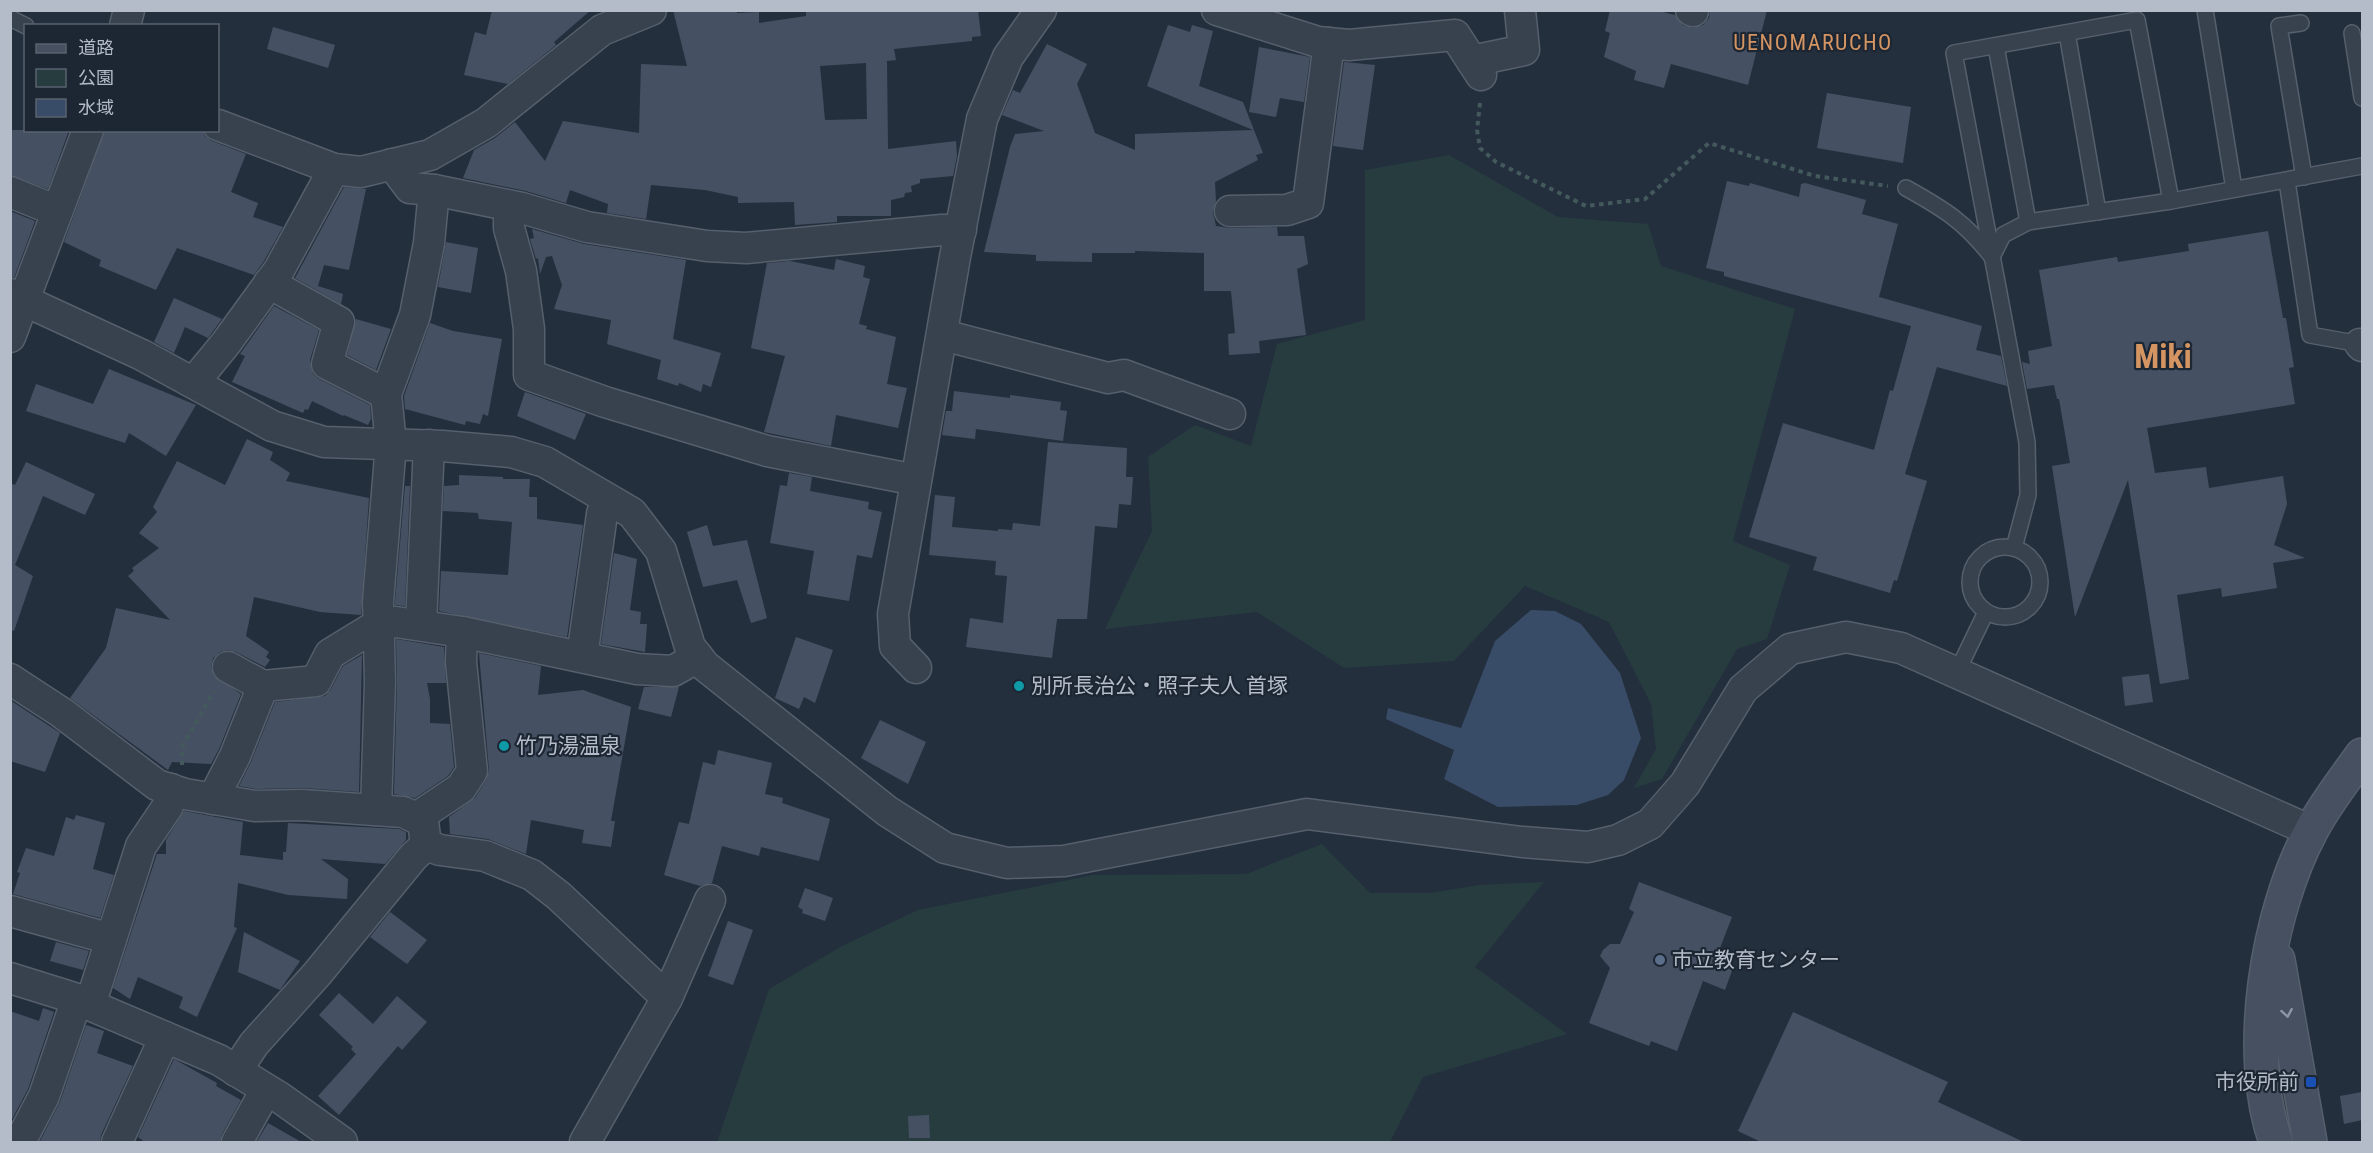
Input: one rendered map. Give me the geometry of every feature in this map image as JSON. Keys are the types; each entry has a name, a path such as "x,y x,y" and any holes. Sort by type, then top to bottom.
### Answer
{"street":[{"path":"219,125 334,169 361,172 430,155 486,123 594,20 651,10"},
{"path":"916,668 895,646 893,614 982,119 1008,57 1041,10"},
{"path":"1217,10 1318,42 1349,45 1455,35 1476,68 1524,50 1520,10"},
{"path":"1230,211 1287,210 1308,203 1329,43"},
{"path":"10,337 17,296 57,211 87,132"},
{"path":"392,164 410,188 434,190 509,206 587,227 707,246 746,248 961,230"},
{"path":"194,382 226,343 279,270 334,169"},
{"path":"376,810 380,682 379,624 391,444 386,394 415,315 429,243 434,190"},
{"path":"10,192 57,211"},
{"path":"509,206 509,228 521,271 527,318 529,375 605,402 767,451 916,480"},
{"path":"269,284 339,322 327,364 386,394"},
{"path":"17,296 194,382 272,426 324,442 429,445 511,452 545,462 632,513 661,551 690,647 705,666 887,811 945,848 1006,863 1064,861 1307,814 1522,842 1588,847 1618,840 1650,824 1685,783 1743,689 1790,649 1846,637 1901,648 2311,831"},
{"path":"943,335 1108,378 1124,375 1230,414"},
{"path":"421,624 429,445"},
{"path":"582,657 602,514 607,499"},
{"path":"384,534 424,534"},
{"path":"228,667 263,686 316,681 330,654 379,624 396,622 421,624 637,669 673,671 698,657"},
{"path":"236,1071 254,1044 317,974 413,857 421,832 461,788 472,771 461,662 462,632"},
{"path":"10,678 62,713 157,785 213,799 255,806 302,805 403,812 440,850 485,856 531,876 559,896 667,998"},
{"path":"213,799 235,756 263,686"},
{"path":"2276,1143 2271,1128 2260,1064 2262,992 2291,880 2311,831 2362,755"},
{"path":"20,1143 44,1096 111,939 141,846 176,791"},
{"path":"585,1143 667,998 710,900"},
{"path":"10,910 111,939"},
{"path":"2275,935 2280,979 2310,1143"},
{"path":"10,978 83,1002 219,1060 342,1143"},
{"path":"117,1143 165,1037"},
{"path":"237,1143 266,1090"}],"lane":[{"path":"2205,10 2234,189"},
{"path":"10,18 24,25"},
{"path":"2014,548 2028,495 2026,442 1954,53 2137,20 2171,201"},
{"path":"2301,23 2279,26 2304,177"},
{"path":"2067,33 2098,212"},
{"path":"2352,33 2362,98"},
{"path":"1996,46 2028,222"},
{"path":"1992,257 2003,235 2028,222 2171,201 2362,166"},
{"path":"2286,181 2310,335 2361,345"},
{"path":"1906,188 1958,219 1992,257"},
{"path":"1998,548 2014,548 2030,556 2039,571 2040,588 2033,604 2019,615 2002,617 1986,612 1974,600 1970,584 1972,568 1983,555 1998,548"},
{"path":"1957,672 1986,612"}],"path":[{"path":"1476,68 1482,84 1477,130 1480,148 1496,162 1586,206 1645,199 1708,143 1815,176 1906,188"},
{"path":"176,791 182,747 228,667"}],"green space":[{"path":"1449,155 1558,217 1648,224 1661,266 1795,309 1733,541 1790,565 1767,639 1737,649 1662,779 1634,788 1656,749 1651,704 1609,622 1525,586 1454,661 1344,668 1257,612 1105,629 1152,531 1148,457 1195,425 1251,446 1277,344 1365,320 1365,170"},
{"path":"1322,844 1370,893 1430,893 1479,885 1544,882 1475,967 1567,1034 1423,1077 1390,1142 717,1142 769,989 842,946 918,910 1093,875 1246,874"}],"water":[{"path":"1531,610 1555,611 1581,624 1620,673 1641,738 1624,780 1608,795 1577,805 1498,807 1444,779 1454,750 1386,719 1388,708 1461,728 1495,641"}],"building":[{"path":"492,10 591,10 554,42 556,45 508,84 464,75 475,32 486,35"},
{"path":"673,10 759,12 759,23 806,16 806,10 978,10 981,36 972,37 972,41 894,49 896,60 887,61 888,149 956,141 957,156 953,176 920,179 920,183 911,186 912,192 905,193 904,197 891,200 891,216 837,216 837,222 795,225 794,202 738,203 738,197 705,190 651,185 646,219 607,213 608,204 570,190 566,203 526,191 463,178 474,150 495,138 515,122 545,161 563,121 639,133 641,64 687,66","holes":["866,63 867,119 825,120 820,66"]},
{"path":"1610,10 1655,10 1675,15 1683,25 1693,28 1703,25 1709,18 1710,10 1767,10 1748,85 1671,64 1664,88 1634,80 1636,71 1604,57 1610,33 1605,31"},
{"path":"1168,25 1190,32 1192,25 1213,31 1199,86 1243,102 1263,153 1256,155 1258,160 1215,182 1216,202 1213,212 1216,226 1277,227 1278,236 1304,236 1308,264 1297,269 1306,335 1259,341 1260,353 1229,355 1228,334 1235,333 1231,291 1204,291 1204,253 1135,251 1135,253 1092,253 1092,262 1036,261 1036,255 984,252 1015,134 1044,131 1002,115 1013,90 1020,93 1047,44 1087,64 1077,84 1095,133 1135,150 1135,134 1253,130 1147,86"},
{"path":"273,27 335,45 328,68 267,49"},
{"path":"1259,47 1310,57 1304,102 1280,98 1276,117 1249,112"},
{"path":"1344,62 1375,65 1363,150 1333,146"},
{"path":"1827,93 1911,107 1903,163 1817,148"},
{"path":"10,130 68,132 48,189 10,175"},
{"path":"104,132 203,132 212,141 246,154 231,192 258,203 253,217 283,227 254,275 177,248 156,290 99,266 101,260 64,242"},
{"path":"1727,181 1749,186 1750,183 1799,197 1801,184 1805,183 1866,200 1862,214 1898,224 1879,297 1982,326 1976,350 2001,356 2007,386 1937,367 1905,474 1927,481 1897,581 1894,580 1890,593 1813,570 1817,557 1749,537 1783,423 1874,450 1890,390 1893,391 1911,326 1724,276 1724,272 1706,268"},
{"path":"344,187 366,189 349,270 324,265 318,286 343,294 341,304 295,278"},
{"path":"10,211 35,221 14,278 10,277"},
{"path":"532,229 584,244 686,260 673,339 721,353 711,387 703,384 701,392 679,383 678,386 657,379 661,360 607,344 611,320 554,309 562,285 552,256 546,257 540,274 538,258 536,259 530,239 534,238"},
{"path":"2268,231 2294,367 2289,368 2295,404 2147,428 2155,473 2206,467 2209,488 2283,476 2287,504 2274,545 2305,558 2273,563 2277,588 2222,597 2221,588 2177,595 2189,679 2160,684 2128,480 2075,617 2052,466 2070,463 2059,399 2057,399 2054,385 2027,389 2022,362 2030,364 2028,351 2052,346 2039,270 2117,257 2118,262 2189,251 2188,244"},
{"path":"446,242 478,248 471,293 438,287"},
{"path":"836,259 865,266 863,277 870,279 859,324 867,326 866,329 896,337 887,384 907,388 898,428 836,415 831,446 764,432 785,356 751,348 767,263 790,261 834,270"},
{"path":"174,298 222,319 208,338 185,327 174,353 154,342"},
{"path":"274,306 319,330 310,360 313,374 370,405 371,419 368,425 312,401 308,410 305,409 303,413 232,382 245,356 240,354"},
{"path":"356,319 391,329 376,370 347,355"},
{"path":"430,323 453,331 502,339 488,416 483,414 480,424 466,421 465,425 405,409 404,396"},
{"path":"109,369 196,405 166,456 129,433 125,443 26,411 36,384 93,404"},
{"path":"954,391 1061,402 1060,410 1067,411 1063,441 976,429 975,439 942,435 946,411 952,411"},
{"path":"525,392 586,414 575,440 517,416"},
{"path":"247,439 273,452 270,460 290,473 286,481 369,498 361,615 320,612 254,597 246,636 269,652 266,657 270,660 265,667 228,650 220,652 213,658 211,667 214,676 241,694 219,749 211,764 172,762 168,770 70,698 106,648 116,608 170,620 128,576 134,571 132,568 159,548 139,533 157,512 153,507 177,461 225,485"},
{"path":"1048,442 1127,448 1126,477 1133,477 1131,505 1119,504 1117,528 1095,526 1087,619 1057,619 1052,658 966,647 970,618 1003,623 1007,576 995,575 996,561 929,555 935,495 955,497 952,527 998,531 998,529 1012,530 1013,523 1040,526"},
{"path":"26,462 95,494 85,515 43,496 15,565 33,576 14,631 10,630 10,483 15,485"},
{"path":"789,473 812,477 810,491 869,502 868,509 882,512 872,558 857,555 849,601 807,594 814,551 770,543 780,485 787,486"},
{"path":"459,475 530,479 529,497 537,497 537,519 583,525 567,637 439,611 441,571 508,575 512,522 479,519 478,513 443,511 444,486 459,485"},
{"path":"405,486 410,486 405,606 395,605 395,602"},
{"path":"707,525 713,546 747,540 767,618 751,623 737,580 703,587 687,532"},
{"path":"614,553 637,559 630,610 641,612 640,624 647,624 645,652 601,644"},
{"path":"796,637 833,650 815,703 804,697 799,709 775,698"},
{"path":"396,639 444,647 446,683 427,683 430,723 450,724 454,767 448,776 415,798 394,794"},
{"path":"479,653 541,666 538,695 583,690 631,707 611,821 615,821 611,847 582,843 584,830 531,820 526,854 488,839 450,834 449,817 475,798 489,770"},
{"path":"362,655 359,792 303,788 256,789 239,786 275,702 325,696 343,666"},
{"path":"2149,674 2153,702 2125,706 2122,677"},
{"path":"644,687 679,687 671,717 638,709"},
{"path":"10,700 60,733 45,772 10,761"},
{"path":"880,720 926,742 908,784 861,758"},
{"path":"718,750 772,763 765,794 783,798 782,803 830,819 819,861 761,847 759,856 722,846 712,883 700,886 664,875 679,822 689,824 703,762 715,765"},
{"path":"184,811 243,822 240,855 283,860 283,852 286,852 288,823 399,829 406,832 406,840 385,864 321,859 348,879 347,899 288,895 238,883 234,927 237,928 197,1017 179,1008 183,997 138,977 130,999 113,988 157,854 166,854 166,840"},
{"path":"76,815 105,823 93,869 114,875 100,918 13,894 20,873 17,872 26,848 54,856 66,817 74,820"},
{"path":"1639,882 1732,917 1715,961 1733,968 1725,990 1703,981 1677,1051 1651,1041 1649,1046 1589,1023 1610,968 1600,956 1610,944 1620,944 1634,912 1629,909"},
{"path":"805,888 833,898 825,921 802,913 803,910 798,907"},
{"path":"390,912 427,940 407,964 370,937"},
{"path":"728,921 753,930 733,985 708,976"},
{"path":"244,932 300,961 280,990 238,972"},
{"path":"56,942 89,951 83,970 50,961"},
{"path":"339,993 373,1024 397,996 427,1022 402,1050 398,1046 339,1115 318,1096 356,1054 351,1049 353,1047 319,1015"},
{"path":"43,1008 54,1012 28,1089 10,1123 10,1011 39,1021"},
{"path":"1793,1012 1948,1082 1938,1102 2026,1143 1763,1143 1738,1131"},
{"path":"86,1025 104,1031 97,1053 133,1066 101,1135 100,1143 39,1143 60,1102"},
{"path":"174,1059 217,1083 216,1086 241,1100 222,1134 220,1143 146,1143 138,1137"},
{"path":"2362,1092 2362,1120 2344,1124 2340,1096"},
{"path":"929,1115 930,1138 909,1138 908,1116"},
{"path":"268,1123 303,1143 256,1143"}],"place":[{"name":"別所長治公・照子夫人 首塚","path":"1019,686"},
{"name":"竹乃湯温泉","path":"504,746"},
{"name":"市立教育センター","path":"1660,960"},
{"name":"市役所前","path":"2311,1082"}],"district":[{"name":"UENOMARUCHO","path":"1813,42"},
{"name":"Miki","path":"2163,356"}]}
